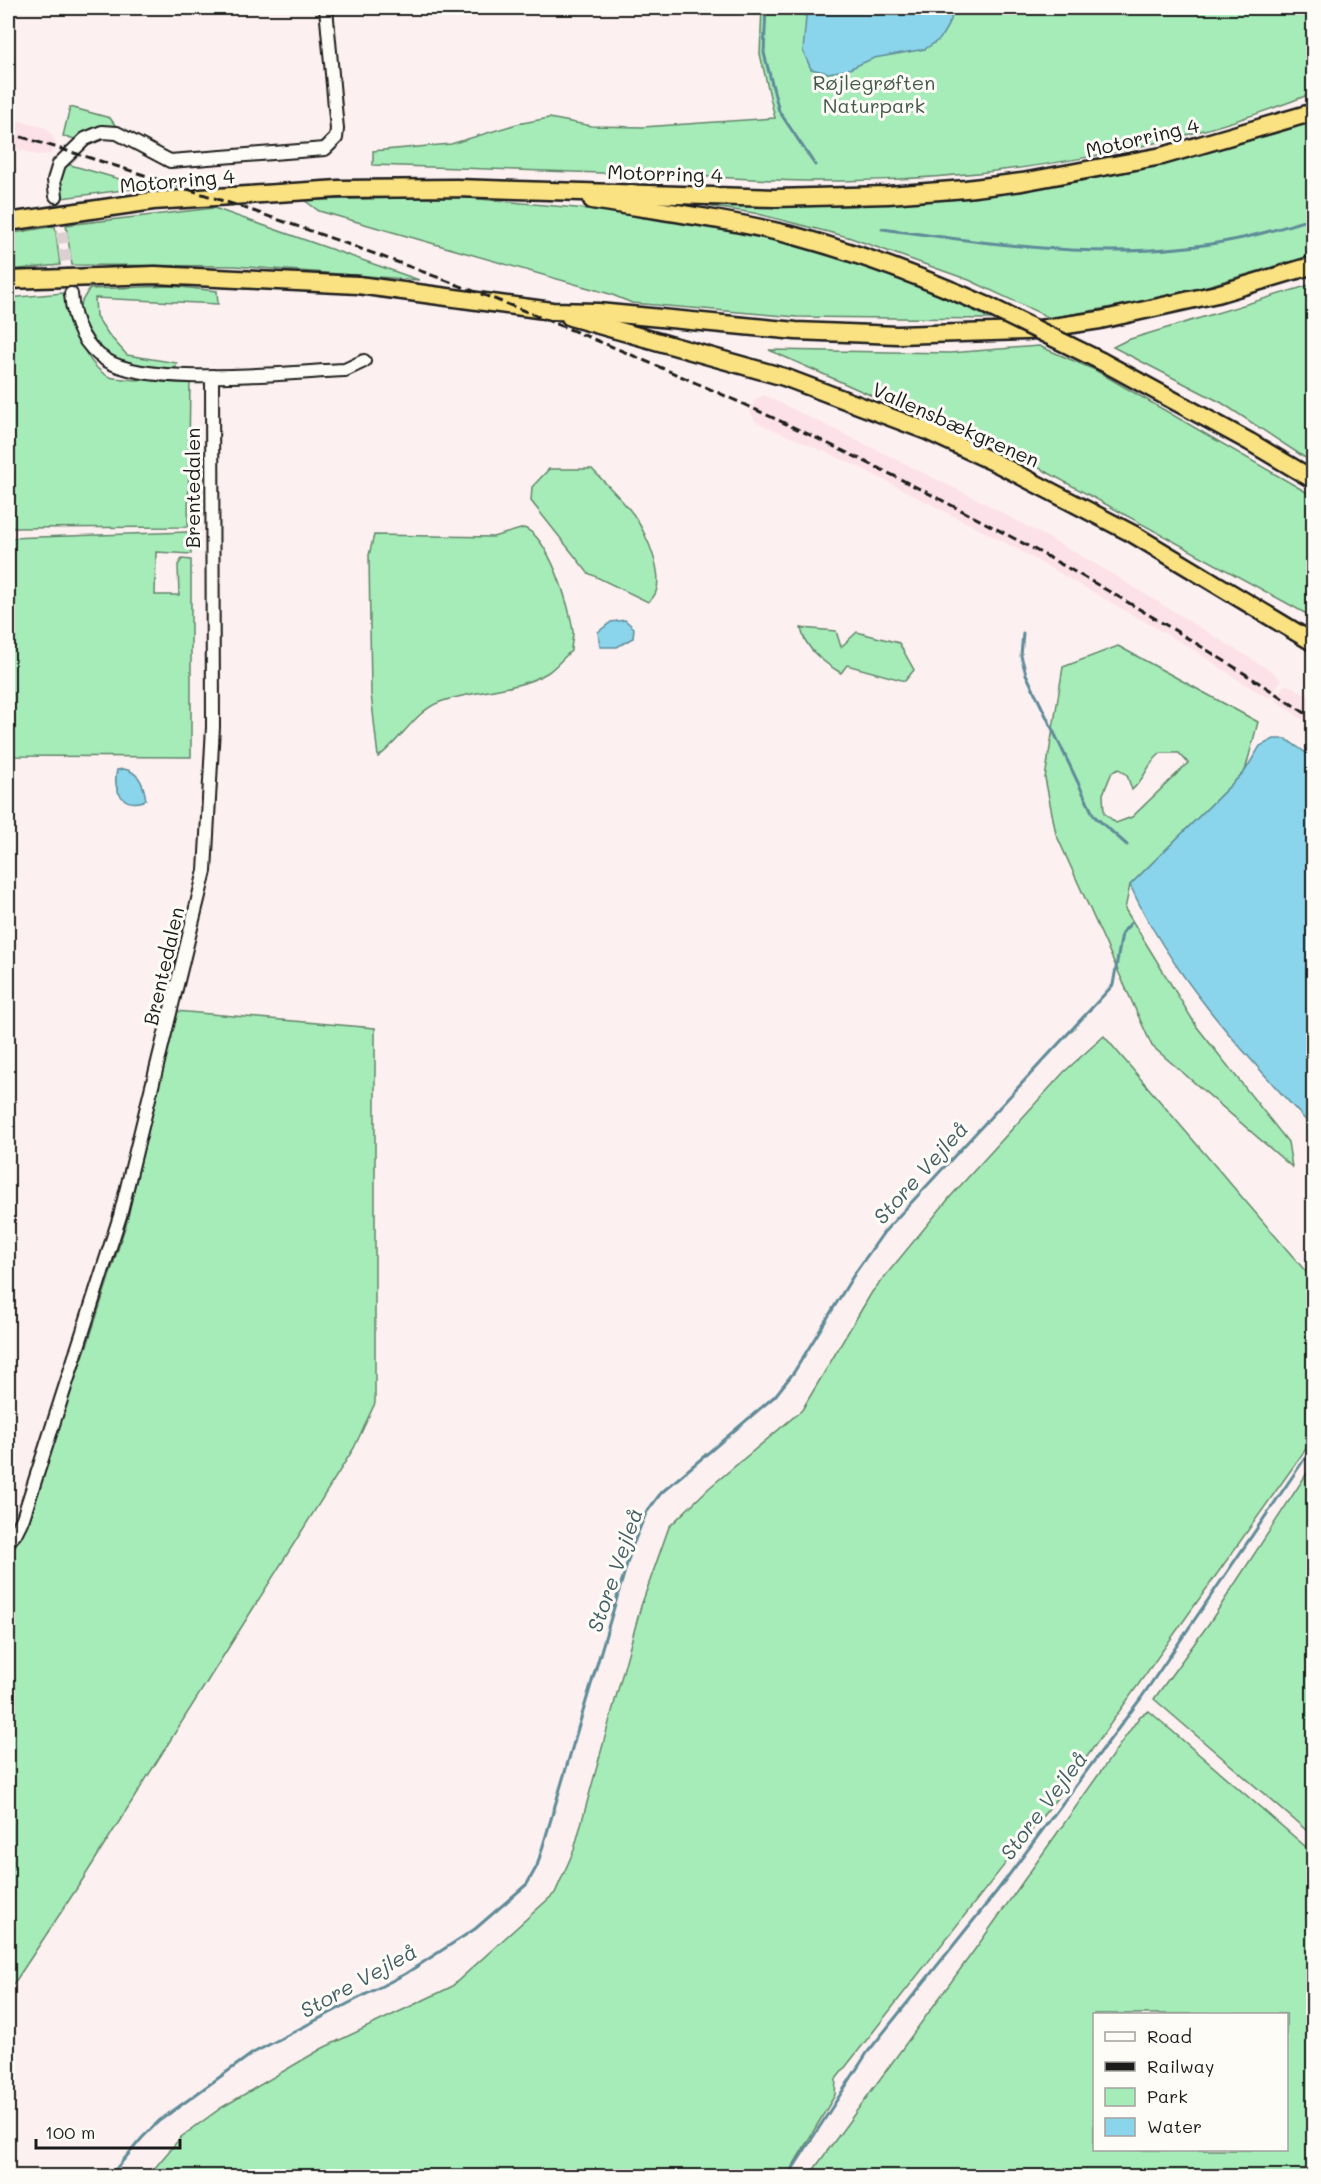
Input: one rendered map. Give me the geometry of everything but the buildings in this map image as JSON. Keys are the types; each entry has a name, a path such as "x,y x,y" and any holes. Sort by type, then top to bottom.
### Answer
{"highway":[{"name":"Motorring 4","path":"8,222 153,201 339,189 456,188 786,198 888,195 966,189 1022,182 1162,156 1314,112"},
{"path":"541,192 705,217 793,236 908,272 988,306 1101,361 1250,442 1314,480"},
{"path":"8,280 155,275 358,285 552,311 598,312 704,324 864,334 1026,331 1100,320 1217,294 1314,265"},
{"name":"Vallensbækgrenen","path":"552,311 784,377 927,431 998,464 1123,528 1314,643"}],"street":[{"path":"56,196 54,180 59,164 85,139 102,132 117,133 170,160 325,149 336,138 337,129 326,8"},
{"path":"70,294 79,331 90,347 105,360 122,368 145,374 212,376 345,370 364,362"},
{"name":"Brentedalen","path":"8,1541 15,1534 23,1518 120,1216 205,871 213,727 212,376"}],"shaded area":[{"path":"8,118 46,128 55,140 51,154 38,155 8,147"},
{"path":"764,395 981,501 1094,563 1273,672 1281,680 1270,698 1260,694 1189,647 1015,548 855,465 756,422 750,412 755,400"},
{"path":"1284,685 1291,686 1313,699 1313,727 1275,700"}],"green space":[{"name":"Røjlegrøften Naturpark","path":"762,8 1313,8 1313,93 1257,114 1141,146 1021,168 961,175 803,181 373,165 373,151 451,144 517,124 549,118 592,126 643,127 775,118 760,54"},
{"path":"70,107 110,118 115,125 95,129 75,139 63,136"},
{"path":"1313,121 1313,255 1169,297 1050,318 969,280 848,237 754,213 707,206 707,203 784,206 861,205 938,200 1014,191 1090,179 1165,163 1239,144"},
{"path":"67,164 147,187 62,198 60,174"},
{"path":"458,197 683,218 857,259 992,319 797,317 632,303 610,294 319,211 304,200"},
{"path":"214,208 419,280 235,266 72,265 66,225"},
{"path":"55,226 60,265 8,270 8,234"},
{"path":"1313,284 1313,463 1222,403 1113,347 1127,340"},
{"path":"171,286 217,291 218,304 95,298 96,316 127,355 177,363 175,369 126,362 102,349 85,324 79,306 89,289"},
{"path":"63,293 80,341 101,372 116,378 190,381 188,527 8,528 8,298"},
{"path":"1039,346 1095,370 1313,496 1312,617 981,436 877,398 769,350 950,353"},
{"path":"549,469 592,469 633,514 650,546 657,572 658,584 655,595 648,602 588,573 531,501 532,487"},
{"path":"524,528 542,544 557,574 571,620 573,632 571,651 550,671 534,679 521,684 453,698 431,706 378,757 371,694 369,555 374,535 493,537"},
{"path":"189,532 191,554 156,552 155,595 179,595 178,565 182,559 191,560 191,757 8,756 8,538"},
{"path":"801,628 836,631 841,647 857,632 899,643 914,670 905,681 847,665 841,673 811,649"},
{"path":"1118,646 1258,722 1245,771 1130,885 1125,909 1197,1027 1288,1142 1292,1167 1152,1046 1056,834 1045,778 1063,667","holes":["1161,753 1179,753 1188,763 1132,817 1116,823 1104,813 1103,794 1112,772 1119,769 1127,775 1132,790"]},
{"path":"175,1011 375,1028 375,1403 354,1448 83,1879 9,1991 8,1548 16,1545 89,1340 127,1221"},
{"path":"1104,1036 1313,1280 1313,1439 1064,1789 836,2079 835,2095 787,2176 148,2176 181,2137 221,2108 323,2048 451,1987 555,1893 574,1850 641,1606 669,1527 709,1488 802,1410 872,1292 951,1196 1064,1072"},
{"path":"1313,1464 1314,1836 1154,1699 1210,1622"},
{"path":"1149,1711 1313,1853 1313,2176 809,2176 981,1941 1140,1716"}],"water":[{"path":"801,8 953,8 951,20 940,39 925,49 874,58 847,70 828,73 811,69 803,51 806,17"},
{"path":"625,620 634,628 633,638 617,647 600,647 598,632 611,622"},
{"path":"1274,739 1286,739 1313,758 1313,913 1310,909 1314,921 1313,1128 1236,1043 1188,983 1147,919 1130,885 1245,771 1260,746"},
{"path":"124,769 137,776 146,800 131,802 121,797 116,778 117,770"}],"waterway":[{"path":"766,8 764,53 779,111 815,165"},
{"path":"882,229 1016,246 1105,251 1149,250 1238,239 1314,218"},
{"path":"1023,633 1021,656 1026,674 1094,816 1127,845"},
{"name":"Store Vejleå","path":"110,2176 159,2121 253,2053 405,1974 475,1929 527,1884 537,1866 632,1547 646,1513 661,1493 775,1396 794,1372 855,1273 884,1232 1113,985 1122,933 1131,923"},
{"name":"Store Vejleå","path":"788,2176 867,2053 997,1891 1141,1698 1314,1445"}],"tunnel":[{"path":"56,196 71,294"}],"railway":[{"path":"8,133 178,186 348,244 517,308 683,377 847,453 1007,535 1163,623 1314,719"}]}
